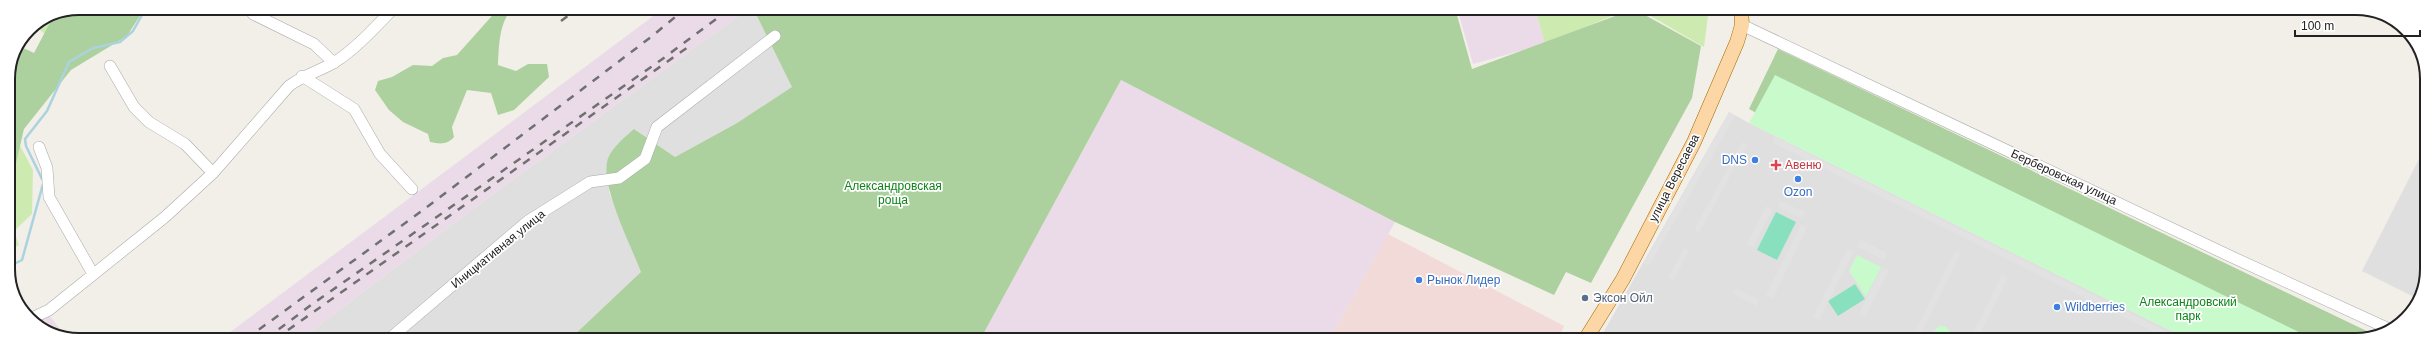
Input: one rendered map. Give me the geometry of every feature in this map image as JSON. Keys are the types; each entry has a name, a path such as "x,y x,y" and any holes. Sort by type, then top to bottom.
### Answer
{"main road":[{"name":"улица Вересаева","path":"1589,333 1623,279 1694,142 1729,63 1742,25 1741,15"}],"street":[{"path":"255,15 314,44 334,62"},
{"path":"36,316 49,310 165,217 213,173 288,86 302,76 334,62 355,48 387,15"},
{"name":"Берберовская улица","path":"1742,25 2232,257 2384,326"},
{"name":"Инициативная улица","path":"396,333 528,221 590,182 619,178 645,159 657,127 775,36"},
{"path":"110,66 134,107 149,122 185,144 213,173"},
{"path":"302,76 323,87 354,109 380,154 412,189"},
{"path":"39,147 47,168 48,197 93,274"}],"shaded area":[{"path":"655,15 739,15 470,211 309,333 229,333"},
{"path":"739,15 757,15 793,87 737,123 675,157 634,129 609,192 642,272 577,333 309,333 470,211"},
{"path":"1459,15 1537,15 1545,44 1473,64"},
{"path":"1121,80 1395,222 1333,333 984,333"},
{"path":"1729,112 2176,333 1603,333"},
{"path":"1729,113 1735,116 1649,266 1644,263"},
{"path":"1775,137 2170,333 2156,333 1773,143"},
{"path":"1742,142 1747,145 1699,233 1694,230"},
{"path":"2420,157 2420,269 2417,290 2413,297 2362,271"},
{"path":"1781,201 1805,212 1802,218 1778,207"},
{"path":"1766,206 1772,210 1753,247 1747,244"},
{"path":"1801,225 1807,228 1773,298 1766,295"},
{"name":"Рынок Лидер","path":"1388,234 1564,326 1561,333 1333,333"},
{"path":"1861,240 1887,253 1884,260 1858,247"},
{"path":"1684,248 1689,251 1673,281 1668,278"},
{"path":"1847,249 1853,253 1819,320 1813,317"},
{"path":"1955,251 1961,253 1921,333 1914,333"},
{"path":"1882,267 1889,270 1865,317 1859,314"},
{"path":"2002,274 2008,277 1980,333 1973,333"},
{"path":"1736,288 1759,300 1756,306 1733,294"},
{"path":"49,315 62,331 54,328 40,319"}],"green space":[{"path":"79,15 140,15 127,36 71,70 24,129 15,167 16,66 23,48 34,53 50,22 54,20 66,16"},
{"path":"493,15 508,15 502,27 499,42 498,65 516,71 528,64 547,64 549,77 514,110 498,115 491,93 467,90 452,127 454,137 443,143 430,142 428,134 403,122 389,110 375,90 378,81 392,77 413,65 432,66 443,58 457,55"},
{"name":"Александровская роща","path":"756,15 1457,15 1472,69 1618,15 1645,15 1701,46 1692,98 1591,283 1566,272 1554,295 1395,222 1121,80 984,333 576,333 641,272 618,217 609,187 607,162 611,152 618,144 634,129 675,157 737,123 792,87"},
{"path":"1537,15 1614,15 1545,44"},
{"path":"1649,15 1708,15 1704,47"},
{"path":"60,18 46,35 39,29"},
{"path":"1778,49 2369,332 2184,333 1841,158 1749,109"},
{"name":"Александровский парк","path":"1775,75 2301,333 2176,333 1749,123"},
{"path":"15,136 33,170 32,214 15,230"},
{"path":"1776,212 1796,222 1777,260 1757,250"},
{"path":"15,234 19,245 15,247"},
{"path":"1857,255 1881,267 1866,297 1849,271"},
{"path":"1855,284 1865,299 1838,316 1828,301"},
{"path":"1939,326 1945,326 1950,333 1934,333 1936,328"}],"waterway":[{"path":"42,179 26,146 25,139 47,111 69,62 93,48 120,42 133,31 142,15"},
{"path":"15,264 22,260 43,184"}],"railway":[{"path":"561,21 569,15"},
{"path":"254,333 423,210 651,37 678,15"},
{"path":"274,333 311,305 661,60 722,15"},
{"path":"288,330 688,47"}],"place":[{"name":"DNS","path":"1755,160"},
{"name":"Авеню","path":"1776,165"},
{"name":"Ozon","path":"1798,179"},
{"name":"Рынок Лидер","path":"1419,280"},
{"name":"Эксон Ойл","path":"1585,298"},
{"name":"Wildberries","path":"2057,307"}]}
